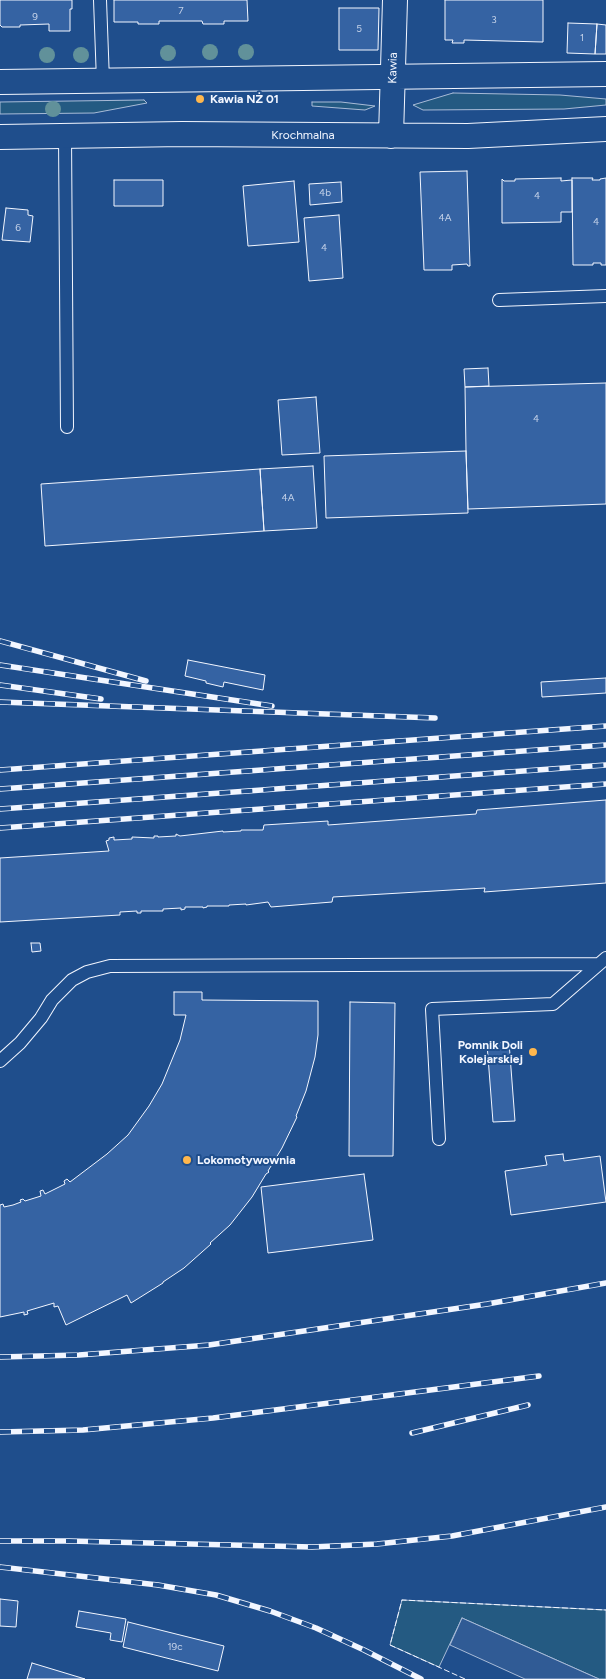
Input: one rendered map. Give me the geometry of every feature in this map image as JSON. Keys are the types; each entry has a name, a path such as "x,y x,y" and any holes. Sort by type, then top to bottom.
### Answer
{"street":[{"name":"Kawia","path":"391,136 394,0"},
{"path":"0,82 606,74"},
{"name":"Krochmalna","path":"0,137 182,134 468,136 606,130"}],"lane":[{"path":"100,0 102,81"},
{"path":"65,135 67,427"},
{"path":"499,300 606,296"},
{"path":"0,1061 20,1043 41,1018 52,1000 72,980 87,972 110,966 602,961"},
{"path":"439,1139 432,1009 553,1004 602,961"}],"shaded area":[{"path":"453,93 560,95 606,99 606,105 564,109 423,110 413,105"},
{"path":"144,100 147,103 94,113 0,114 0,102"},
{"path":"312,102 341,102 375,106 365,110 312,106"},
{"path":"402,1600 606,1610 606,1679 599,1679 462,1618 439,1667 390,1645"},
{"path":"462,1618 599,1679 525,1679 450,1645"}],"building":[{"path":"0,0 72,0 70,31 49,31 49,24 2,27 0,25"},
{"path":"114,0 247,0 248,21 224,21 224,24 203,24 202,21 159,21 159,24 114,22"},
{"path":"445,0 543,0 543,42 464,40 464,43 452,43 453,40 445,40"},
{"path":"339,8 379,8 378,50 339,50"},
{"path":"568,23 597,24 595,54 567,53"},
{"path":"597,24 606,25 606,54 595,54"},
{"path":"467,171 470,266 467,264 452,265 452,270 424,270 420,172"},
{"path":"561,178 561,181 572,180 572,212 561,212 561,222 502,223 502,179 504,181 515,181 515,179"},
{"path":"572,178 600,180 606,178 606,265 593,263 593,265 573,265"},
{"path":"114,180 163,180 163,206 114,206"},
{"path":"294,181 299,242 248,246 243,186"},
{"path":"341,182 342,202 310,205 309,184"},
{"path":"6,208 28,210 28,215 33,216 30,242 2,240"},
{"path":"339,215 343,278 309,281 304,218"},
{"path":"488,368 489,386 465,387 464,369"},
{"path":"606,383 606,504 468,509 465,387"},
{"path":"316,397 320,453 282,455 278,400"},
{"path":"466,451 468,513 326,518 324,456"},
{"path":"313,466 317,528 264,531 260,469"},
{"path":"260,469 264,531 45,546 41,484"},
{"path":"188,660 265,675 263,690 224,682 223,687 185,676"},
{"path":"606,678 606,693 542,697 541,682"},
{"path":"606,800 606,883 484,892 485,888 333,897 332,902 271,907 268,902 246,905 207,906 203,908 185,907 185,909 181,910 181,908 163,909 163,911 141,911 141,913 137,913 137,911 120,912 120,915 0,922 0,858 109,851 106,841 114,837 114,840 132,839 132,837 154,838 154,836 176,836 176,834 180,836 223,831 263,830 264,825 328,821 328,825 476,814 477,810"},
{"path":"31,943 40,943 41,951 32,952"},
{"name":"Lokomotywownia","path":"174,992 202,992 202,1000 318,1001 318,1035 315,1057 297,1117 282,1148 269,1172 230,1225 184,1268 131,1303 127,1295 66,1325 58,1306 54,1307 54,1303 27,1311 28,1314 24,1315 24,1312 0,1317 0,1205 3,1204 4,1207 21,1202 20,1200 23,1199 25,1201 41,1196 40,1191 43,1190 45,1194 65,1184 64,1181 67,1179 70,1182 107,1154 128,1135 162,1084 180,1040 186,1015 174,1015"},
{"path":"350,1002 395,1003 393,1156 349,1156"},
{"path":"509,1042 515,1121 493,1122 487,1044"},
{"path":"563,1154 564,1161 600,1156 606,1202 511,1215 505,1171 547,1165 545,1156"},
{"path":"364,1174 373,1240 268,1253 261,1187"},
{"path":"0,1599 18,1601 16,1627 0,1626"},
{"path":"79,1611 126,1619 122,1642 110,1640 111,1633 76,1627"},
{"path":"128,1622 224,1646 218,1671 123,1647"},
{"path":"32,1663 85,1679 27,1679"}],"railway":[{"path":"0,641 146,681"},
{"path":"0,665 272,706"},
{"path":"0,685 101,699"},
{"path":"0,702 435,718"},
{"path":"0,770 606,726"},
{"path":"0,789 606,745"},
{"path":"0,809 606,765"},
{"path":"0,828 606,784"},
{"path":"0,1357 79,1355 209,1345 487,1304 606,1283"},
{"path":"0,1432 83,1430 213,1418 539,1376"},
{"path":"412,1433 528,1405"},
{"path":"0,1541 312,1547 377,1544 452,1536 606,1507"},
{"path":"0,1567 158,1585 216,1595 270,1611 316,1628 421,1679"}],"fence":[{"path":"465,1679 390,1645 402,1600 606,1610"}],"place":[{"name":"Kawia NŻ 01","path":"200,99"},
{"name":"Pomnik Doli Kolejarskiej","path":"533,1052"},
{"name":"Lokomotywownia","path":"187,1160"}]}
